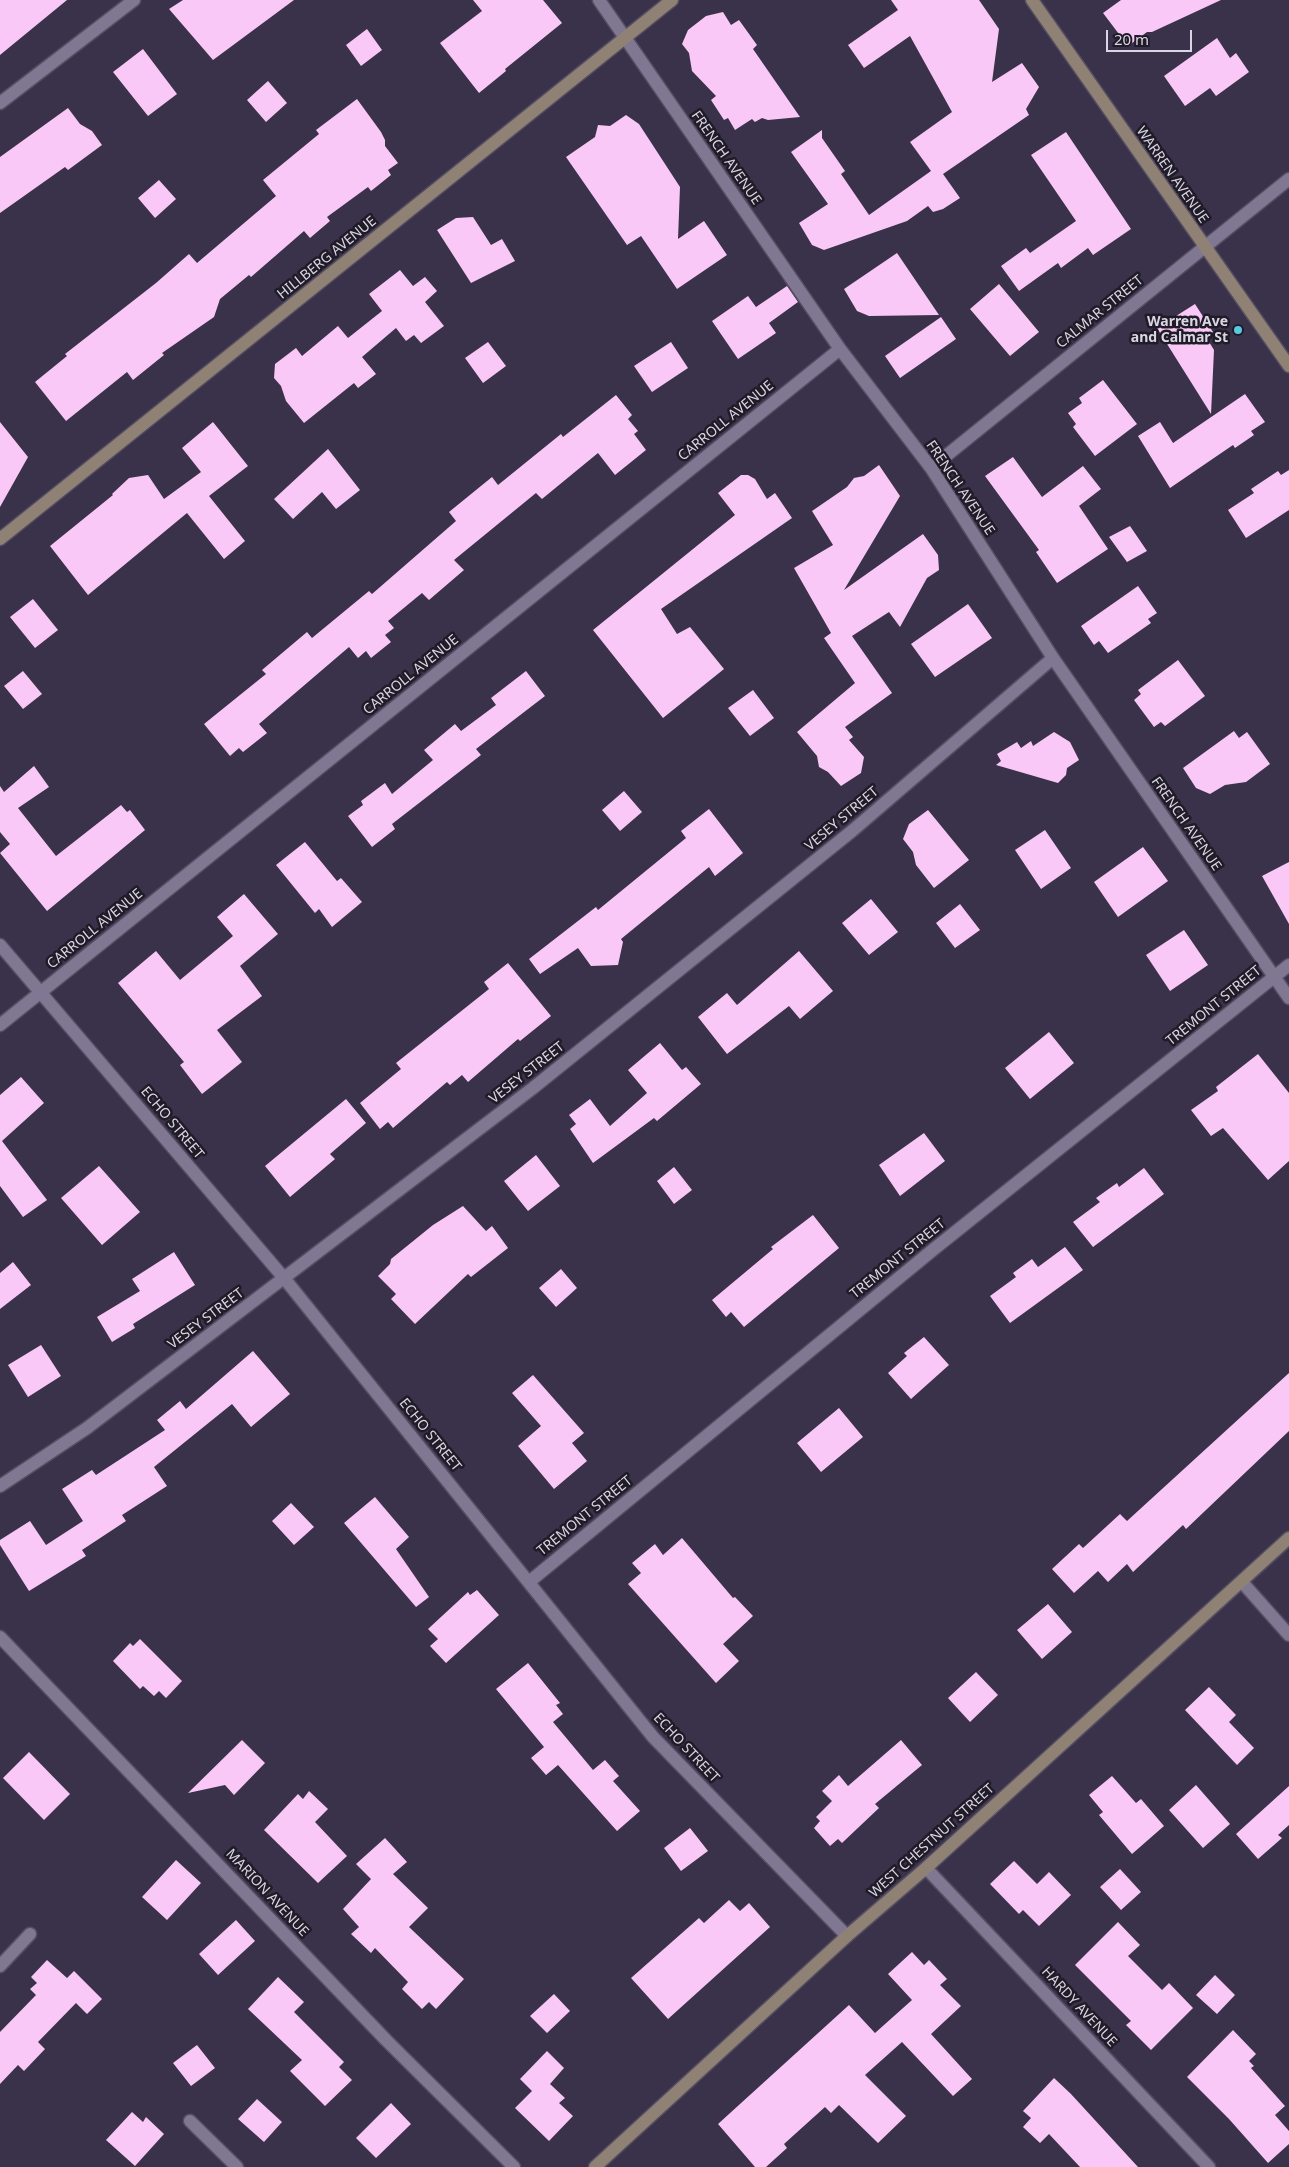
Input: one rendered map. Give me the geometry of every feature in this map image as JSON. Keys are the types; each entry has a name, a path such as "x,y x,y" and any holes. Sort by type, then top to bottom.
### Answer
{"main road":[{"name":"HILLBERG AVENUE","path":"0,539 672,0"},
{"name":"WARREN AVENUE","path":"1032,0 1289,366"},
{"name":"WEST CHESTNUT STREET","path":"595,2167 847,1936 926,1868 1289,1538"}],"street":[{"path":"0,103 134,0"},
{"name":"FRENCH AVENUE","path":"599,0 840,349 931,468 1052,658 1289,998"},
{"name":"CALMAR STREET","path":"931,468 1289,179"},
{"name":"CARROLL AVENUE","path":"0,1025 840,349"},
{"name":"VESEY STREET","path":"0,1486 87,1428 533,1088 852,832 1052,658"},
{"name":"ECHO STREET","path":"0,944 284,1278 653,1737 847,1936"},
{"name":"TREMONT STREET","path":"529,1582 934,1249 1289,965"},
{"path":"1242,1582 1289,1635"},
{"name":"MARION AVENUE","path":"0,1637 386,2040 514,2167"},
{"name":"HARDY AVENUE","path":"926,1868 1209,2167"},
{"path":"0,1966 30,1934"},
{"path":"190,2121 237,2167"}],"building":[{"path":"0,0 67,0 0,55"},
{"path":"183,0 294,0 213,60 169,9"},
{"path":"473,0 543,0 562,23 505,69 506,71 479,93 440,43 482,11"},
{"path":"891,0 979,0 999,29 992,82 1022,63 1039,87 1026,109 1029,115 943,174 960,198 943,209 933,212 928,206 907,221 824,250 812,245 799,223 828,204 791,152 822,130 822,138 845,171 841,174 869,215 931,171 910,142 952,112 910,36 864,68 848,45 898,10"},
{"path":"1121,0 1221,0 1152,32 1147,32 1128,46 1103,13"},
{"path":"723,12 731,25 739,20 757,45 753,49 800,117 768,120 762,118 755,122 752,119 735,130 728,118 724,120 711,100 716,96 692,71 689,53 682,44 688,30 706,16"},
{"path":"367,29 382,50 361,66 346,45"},
{"path":"1217,38 1230,58 1236,53 1249,72 1216,96 1210,88 1185,106 1164,76"},
{"path":"143,49 177,94 148,116 113,72"},
{"path":"268,81 287,103 266,122 247,100"},
{"path":"357,99 381,132 385,140 385,146 398,163 388,170 391,175 371,191 368,187 327,217 330,221 310,238 304,231 251,277 249,275 220,299 214,317 162,353 164,355 133,380 127,372 66,421 35,382 67,356 65,354 156,283 189,254 197,263 276,196 263,180 319,134 316,130"},
{"path":"68,108 80,124 92,131 102,145 68,170 65,167 0,213 0,157"},
{"path":"626,115 639,124 680,187 678,239 704,221 727,255 677,289 641,236 627,245 566,157 595,137 598,125 610,126"},
{"path":"1066,132 1131,229 1093,255 1088,248 1061,268 1058,263 1019,291 1001,266 1026,248 1030,253 1076,221 1031,155"},
{"path":"159,180 176,199 155,218 138,198"},
{"path":"473,217 491,245 502,239 515,261 471,283 437,230 456,218"},
{"path":"897,253 939,315 869,316 857,311 844,289"},
{"path":"400,270 413,286 425,277 437,291 425,302 444,326 421,343 414,335 406,341 396,328 362,357 376,374 358,388 354,383 304,423 286,401 281,386 274,378 275,364 296,348 302,356 338,326 348,338 382,311 369,294"},
{"path":"999,284 1039,332 1010,356 970,309"},
{"path":"787,286 798,302 769,323 776,333 738,359 712,321 748,296 756,307"},
{"path":"1195,304 1213,332 1206,337 1214,350 1211,414 1157,328"},
{"path":"941,317 956,339 900,378 885,356"},
{"path":"488,342 506,366 483,383 465,358"},
{"path":"671,342 688,368 652,392 634,366"},
{"path":"1103,380 1137,424 1095,456 1073,427 1076,424 1068,413 1082,403 1079,398"},
{"path":"1245,394 1265,422 1251,431 1254,435 1235,448 1233,445 1170,488 1138,436 1160,422 1173,443"},
{"path":"616,395 632,415 628,419 638,431 634,434 646,450 615,475 598,453 542,499 536,493 454,560 464,570 429,600 422,593 388,621 394,628 385,635 391,642 371,658 366,651 358,658 349,647 259,724 267,733 243,752 239,748 230,756 204,724 266,674 262,670 307,632 312,638 369,591 372,594 456,521 449,512 492,477 498,485 561,434 563,437"},
{"path":"0,422 28,457 0,507"},
{"path":"213,422 248,466 209,496 245,541 224,559 187,513 88,595 50,546 113,495 129,478 148,475 164,499 201,472 182,448"},
{"path":"328,449 360,490 336,509 322,492 293,519 274,499"},
{"path":"1013,457 1042,497 1083,466 1101,489 1079,506 1108,549 1057,583 1036,552 1039,550 985,476"},
{"path":"879,465 900,496 844,590 923,534 938,555 939,570 927,578 900,627 889,612 852,636 892,693 845,727 853,737 849,740 864,757 861,773 841,786 828,772 819,767 817,756 797,732 855,683 824,638 831,633 794,568 833,545 812,511 847,487 854,478 864,476"},
{"path":"1289,470 1289,510 1246,538 1228,510 1254,493 1251,489 1278,471 1281,475"},
{"path":"741,475 748,475 755,479 767,499 775,493 792,518 661,609 677,634 690,627 724,669 663,718 593,630 735,515 718,493"},
{"path":"1130,526 1147,551 1127,562 1109,537"},
{"path":"1138,586 1157,613 1148,619 1151,623 1108,653 1099,641 1094,645 1081,626"},
{"path":"33,599 58,630 35,648 10,617"},
{"path":"968,604 992,638 935,677 911,644"},
{"path":"1178,660 1205,696 1165,726 1161,722 1154,727 1134,700 1141,694 1138,690"},
{"path":"23,671 42,694 23,709 4,686"},
{"path":"526,671 545,696 476,749 481,755 392,824 395,829 372,847 348,816 363,805 361,801 385,783 392,794 433,760 424,750 455,724 461,731 496,705 491,698"},
{"path":"753,690 774,718 750,736 728,708"},
{"path":"1234,731 1239,738 1247,732 1270,764 1246,782 1225,785 1210,794 1196,788 1183,768"},
{"path":"1054,732 1070,742 1079,760 1067,768 1066,775 1058,783 996,765 1001,761 997,754 1017,742 1021,748 1031,741 1033,746"},
{"path":"34,766 49,787 18,808 56,856 121,805 127,812 130,810 145,830 47,911 0,853 10,844 0,832 0,786 4,792"},
{"path":"624,791 642,812 620,831 602,810"},
{"path":"709,809 743,853 715,876 709,867 621,939 623,942 618,965 591,966 578,948 540,974 529,959 596,907 598,910 686,838 681,831"},
{"path":"928,810 969,860 934,888 916,865 913,852 903,839 909,824"},
{"path":"1045,830 1071,868 1041,889 1015,850"},
{"path":"305,842 337,881 341,878 362,902 332,927 319,909 315,913 276,865"},
{"path":"1143,847 1168,881 1118,917 1094,882"},
{"path":"1289,862 1289,924 1262,876"},
{"path":"244,894 278,934 240,966 262,996 217,1030 242,1062 202,1094 180,1065 184,1062 118,983 156,951 180,980 233,936 217,917"},
{"path":"871,899 898,932 869,955 842,923"},
{"path":"960,904 980,930 955,948 936,923"},
{"path":"1184,930 1208,965 1170,991 1146,955"},
{"path":"799,951 833,991 800,1019 789,1006 727,1054 698,1017 727,993 737,1005"},
{"path":"508,963 551,1016 520,1041 518,1039 468,1082 462,1075 450,1085 447,1082 393,1128 388,1122 380,1129 360,1103 401,1069 396,1063 489,989 484,982"},
{"path":"1049,1032 1074,1063 1030,1099 1005,1068"},
{"path":"660,1043 682,1070 686,1067 701,1084 657,1121 654,1118 593,1163 570,1129 576,1124 569,1115 590,1099 610,1126 647,1093 628,1070"},
{"path":"1258,1054 1289,1093 1289,1161 1268,1180 1223,1128 1211,1136 1191,1110 1218,1091 1216,1087"},
{"path":"21,1077 44,1103 2,1141 47,1200 23,1217 0,1186 0,1095"},
{"path":"346,1099 366,1123 330,1154 335,1159 290,1197 265,1166"},
{"path":"924,1133 945,1161 900,1196 879,1165"},
{"path":"536,1155 560,1186 528,1211 504,1181"},
{"path":"99,1166 140,1212 102,1245 61,1198"},
{"path":"674,1167 692,1190 674,1204 657,1181"},
{"path":"1144,1168 1164,1194 1093,1247 1073,1222 1100,1202 1096,1198 1117,1183 1119,1187"},
{"path":"463,1206 486,1231 492,1226 508,1248 471,1277 468,1274 415,1324 391,1299 396,1294 378,1276 390,1264 391,1259 433,1225"},
{"path":"813,1215 839,1248 744,1327 731,1312 726,1317 712,1300 773,1249 771,1247"},
{"path":"1065,1247 1083,1270 1010,1323 990,1296 1016,1277 1013,1273 1032,1259 1038,1267"},
{"path":"174,1252 195,1285 133,1324 135,1328 112,1342 97,1317 140,1291 132,1279"},
{"path":"13,1262 31,1285 0,1309 0,1273"},
{"path":"561,1269 577,1288 556,1307 539,1288"},
{"path":"924,1337 949,1365 911,1399 888,1373 907,1356 904,1353"},
{"path":"41,1345 61,1376 28,1397 8,1365"},
{"path":"253,1351 290,1394 251,1427 232,1404 154,1467 167,1486 122,1515 126,1521 82,1550 86,1556 29,1591 0,1545 0,1540 30,1521 46,1545 83,1521 62,1489 92,1470 96,1475 165,1430 157,1420 180,1401 186,1409"},
{"path":"1289,1373 1289,1431 1186,1529 1183,1525 1133,1572 1127,1564 1108,1582 1098,1571 1074,1593 1052,1569 1079,1544 1083,1548 1120,1514 1127,1521"},
{"path":"533,1375 584,1433 572,1443 587,1461 554,1489 518,1446 541,1426 512,1393"},
{"path":"839,1408 863,1437 821,1472 797,1443"},
{"path":"375,1497 409,1537 396,1549 429,1597 416,1607 344,1523"},
{"path":"291,1503 314,1527 294,1545 272,1521"},
{"path":"682,1538 733,1598 735,1597 753,1616 723,1644 739,1661 716,1683 628,1584 641,1573 632,1563 655,1544 663,1555"},
{"path":"477,1590 499,1615 446,1663 430,1646 438,1639 428,1629 468,1592 470,1595"},
{"path":"1048,1604 1072,1632 1042,1659 1017,1630"},
{"path":"140,1639 182,1681 166,1698 159,1691 154,1696 143,1686 140,1689 113,1661 130,1643 133,1646"},
{"path":"528,1663 560,1703 556,1705 563,1714 553,1722 593,1770 605,1760 619,1776 613,1781 640,1811 617,1831 558,1765 546,1775 531,1758 544,1747 496,1689"},
{"path":"976,1672 998,1695 970,1722 948,1698"},
{"path":"1209,1687 1236,1715 1229,1722 1254,1748 1237,1765 1185,1710"},
{"path":"242,1740 265,1763 234,1795 225,1785 188,1793"},
{"path":"901,1740 922,1765 875,1804 879,1808 842,1843 838,1839 830,1846 814,1828 820,1821 816,1817 832,1801 822,1791 839,1775 848,1786"},
{"path":"29,1752 70,1794 44,1820 3,1778"},
{"path":"1112,1776 1136,1803 1141,1799 1164,1826 1132,1854 1099,1815 1103,1812 1089,1795"},
{"path":"1196,1785 1230,1824 1203,1848 1169,1810"},
{"path":"1289,1786 1289,1825 1278,1835 1282,1838 1258,1859 1236,1834"},
{"path":"309,1791 328,1809 315,1822 347,1856 318,1883 264,1830 298,1794 303,1799"},
{"path":"690,1828 708,1851 681,1871 664,1848"},
{"path":"385,1838 407,1862 393,1874 428,1908 409,1927 464,1979 436,2009 429,2002 422,2009 402,1989 408,1982 375,1948 371,1953 351,1934 359,1927 343,1909 371,1879 356,1864"},
{"path":"176,1860 201,1883 167,1920 142,1897"},
{"path":"1014,1861 1037,1884 1049,1872 1071,1895 1039,1926 1023,1910 1019,1914 990,1884"},
{"path":"1120,1869 1141,1892 1121,1910 1100,1887"},
{"path":"729,1900 740,1911 749,1903 770,1927 668,2019 631,1978 699,1918 704,1923"},
{"path":"236,1920 255,1941 218,1975 199,1954"},
{"path":"1118,1922 1140,1945 1128,1956 1162,1990 1169,1983 1193,2008 1151,2050 1126,2025 1131,2021 1075,1965"},
{"path":"912,1952 924,1965 929,1960 947,1979 940,1985 961,2006 931,2034 972,2079 953,2096 902,2042 865,2075 906,2116 878,2143 839,2105 831,2113 825,2107 784,2144 787,2148 766,2167 755,2167 718,2124 849,2005 875,2033 912,2000 888,1974"},
{"path":"47,1960 67,1978 74,1971 102,1999 87,2014 76,2003 38,2042 45,2049 24,2071 18,2065 0,2084 0,2032 36,1995 30,1989 37,1983 31,1977"},
{"path":"1215,1975 1235,1995 1217,2014 1196,1995"},
{"path":"278,1977 304,2002 294,2012 344,2062 339,2067 352,2080 325,2106 290,2071 302,2060 248,2009"},
{"path":"554,1994 570,2011 547,2033 530,2016"},
{"path":"1233,2030 1256,2054 1249,2061 1254,2066 1251,2068 1285,2106 1275,2115 1289,2131 1289,2144 1268,2163 1229,2119 1187,2077"},
{"path":"197,2045 215,2068 191,2086 173,2063"},
{"path":"547,2051 564,2068 550,2084 565,2098 559,2103 573,2116 549,2141 515,2108 532,2091 520,2079"},
{"path":"1054,2078 1138,2167 1080,2167 1049,2134 1040,2143 1023,2127 1031,2118 1023,2111"},
{"path":"257,2099 282,2122 264,2142 238,2119"},
{"path":"391,2103 411,2124 376,2158 356,2138"},
{"path":"132,2112 143,2122 146,2117 164,2134 135,2166 106,2140"}],"place":[{"name":"Warren Ave and Calmar St","path":"1238,330"}]}
